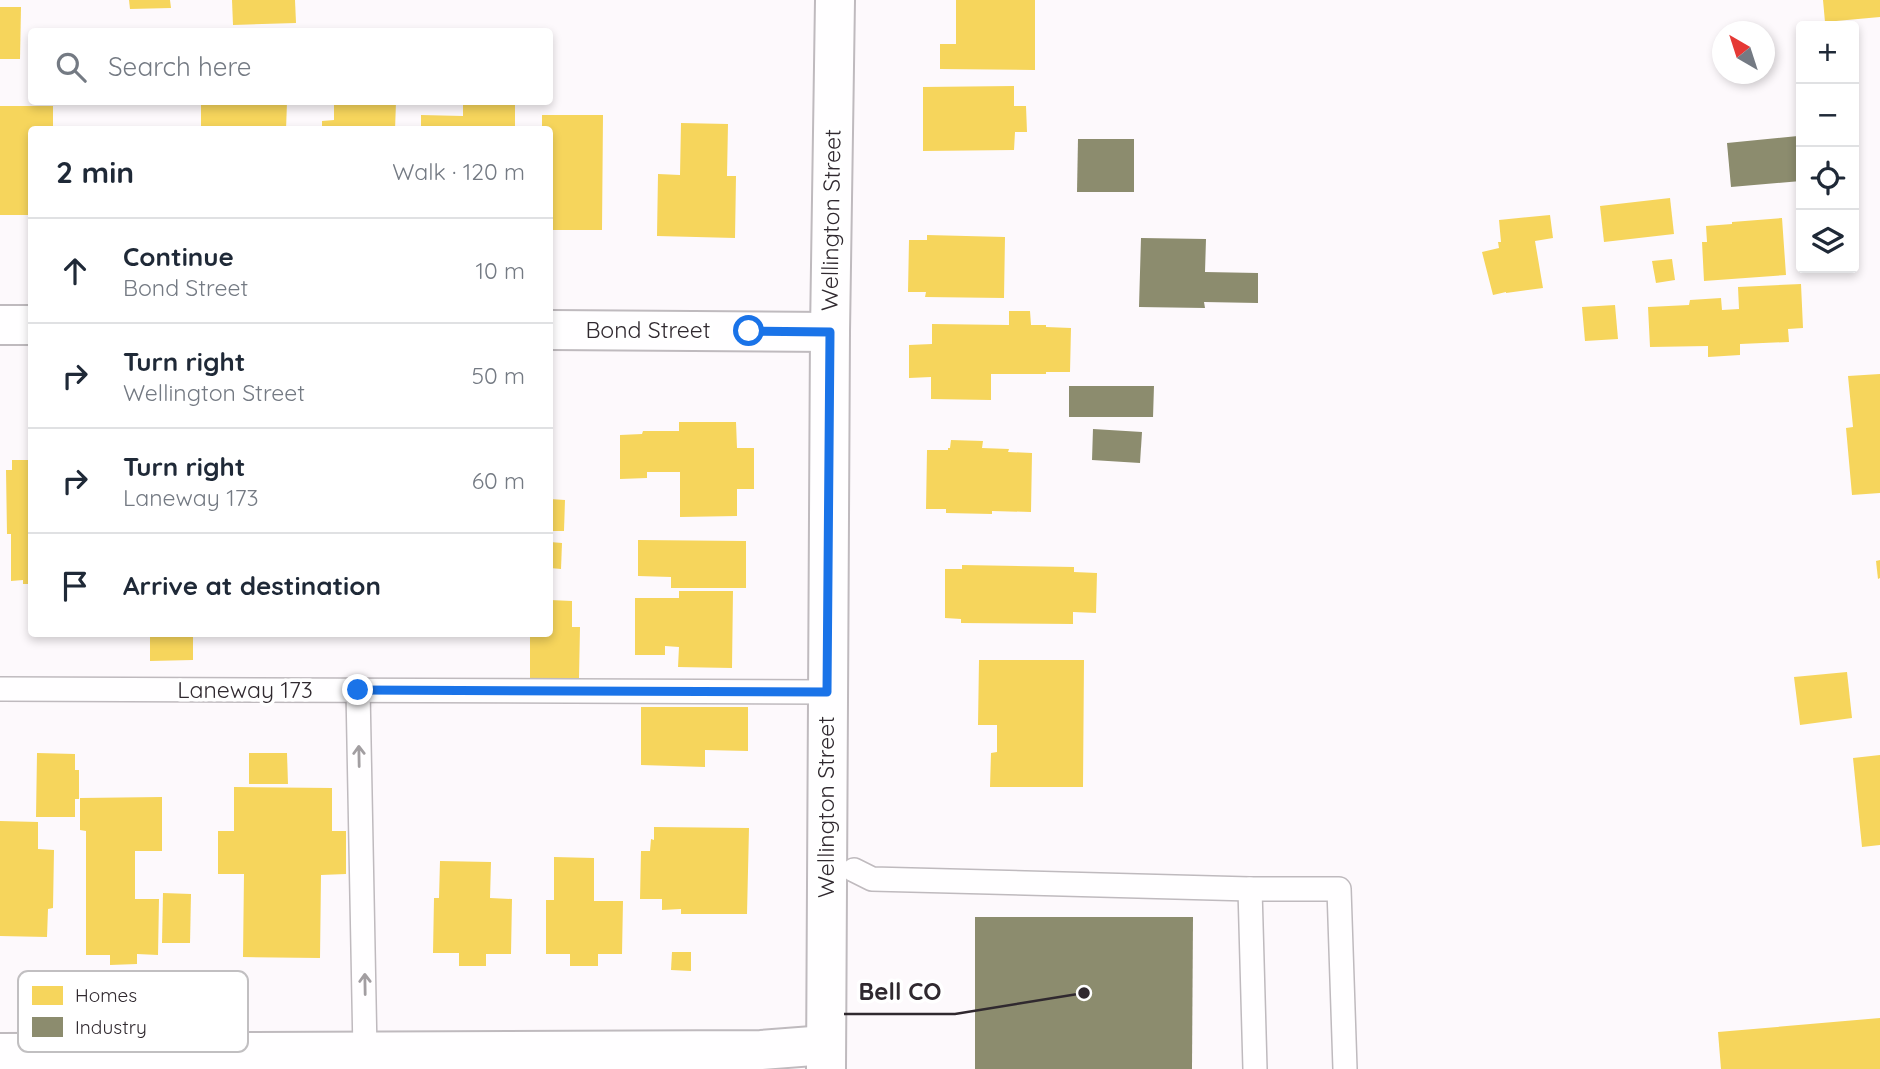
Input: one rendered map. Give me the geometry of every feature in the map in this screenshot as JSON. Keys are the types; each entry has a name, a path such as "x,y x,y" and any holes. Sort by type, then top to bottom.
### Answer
{"street":[{"name":"Wellington Street","path":"826,1057 830,332 835,0"},
{"path":"0,325 28,325"},
{"name":"Bond Street","path":"553,330 830,332"},
{"path":"0,1053 761,1051 826,1057"}],"lane":[{"name":"Laneway 173","path":"0,688 827,692"},
{"path":"358,690 365,1052"},
{"path":"855,870 872,879 1339,889 1345,1069"},
{"path":"1250,889 1255,1069"}],"building: Homes":[{"path":"129,0 170,0 171,8 130,9"},
{"path":"232,0 295,0 296,23 233,25"},
{"path":"956,0 1035,0 1035,70 940,69 940,44 956,44"},
{"path":"1823,0 1880,0 1880,17 1825,21"},
{"path":"0,7 21,7 20,59 0,59"},
{"path":"1014,86 1014,106 1026,106 1027,132 1015,132 1014,150 923,151 923,87"},
{"path":"201,105 287,105 286,126 201,126"},
{"path":"334,105 396,105 395,126 322,126 322,121 334,120"},
{"path":"463,105 515,105 515,126 421,126 421,115 463,116"},
{"path":"0,106 53,106 53,126 28,126 28,215 0,215"},
{"path":"542,115 603,115 602,230 553,230 553,126 542,126"},
{"path":"681,123 728,124 727,176 736,176 735,238 657,236 658,174 680,175"},
{"path":"1670,198 1674,234 1604,242 1600,206"},
{"path":"1550,215 1553,238 1535,241 1543,288 1493,295 1482,252 1499,248 1499,220"},
{"path":"1782,218 1786,275 1704,281 1702,242 1707,242 1706,226"},
{"path":"927,235 1005,237 1004,298 925,297 926,292 908,292 909,240 927,240"},
{"path":"1672,259 1675,280 1656,283 1652,261"},
{"path":"1801,284 1803,328 1788,329 1789,342 1740,344 1740,355 1708,357 1708,346 1650,347 1648,307 1689,305 1690,300 1721,298 1722,310 1739,309 1738,287"},
{"path":"1615,305 1618,339 1585,341 1582,307"},
{"path":"1009,311 1030,311 1031,325 1071,328 1070,372 991,374 991,400 931,399 931,377 909,378 909,345 932,344 932,324 1009,325"},
{"path":"1880,374 1880,493 1852,495 1846,428 1853,427 1848,376"},
{"path":"679,422 736,422 737,448 754,448 754,489 737,489 737,516 680,517 680,472 647,472 647,478 620,479 620,435 642,434 643,431 679,431"},
{"path":"951,440 983,441 982,448 1032,453 1031,512 946,513 946,509 926,509 927,450 948,450"},
{"path":"12,460 28,460 28,584 23,584 23,580 11,581 11,534 7,534 6,470 12,470"},
{"path":"553,499 565,500 564,531 553,531"},
{"path":"638,540 746,541 746,588 671,588 671,577 638,576"},
{"path":"553,542 562,543 561,569 553,568"},
{"path":"1880,560 1880,578 1878,579 1876,561"},
{"path":"962,565 1074,567 1074,572 1097,573 1096,613 1073,612 1073,624 961,623 961,619 945,618 945,569 962,569"},
{"path":"679,591 733,591 732,668 678,667 679,647 665,646 665,655 635,655 635,598 679,598"},
{"path":"553,600 572,601 572,627 580,627 579,678 530,678 530,637 553,637"},
{"path":"150,637 193,637 193,660 150,661"},
{"path":"979,660 1084,660 1083,787 990,787 991,753 997,752 997,725 978,725"},
{"path":"1847,672 1852,718 1800,725 1794,677"},
{"path":"641,707 748,707 748,751 705,750 705,767 641,765"},
{"path":"37,753 75,754 75,770 79,770 79,799 75,799 75,817 36,817"},
{"path":"249,753 287,753 288,784 249,784"},
{"path":"1880,755 1880,845 1862,847 1853,758"},
{"path":"234,787 332,788 332,831 346,831 346,874 321,875 320,958 243,957 244,874 218,874 218,831 234,831"},
{"path":"162,797 162,851 135,851 135,899 159,899 158,955 137,954 137,964 110,965 110,955 86,955 86,831 80,830 80,798"},
{"path":"0,821 38,822 38,849 54,850 53,908 48,909 47,937 0,936"},
{"path":"654,827 749,828 747,914 681,914 681,909 662,910 662,899 640,899 641,851 650,851 651,839 654,840"},
{"path":"554,857 594,858 594,901 623,901 622,954 598,954 598,966 570,966 570,954 546,954 546,900 554,900"},
{"path":"440,861 491,862 490,898 512,899 511,954 486,954 486,966 459,966 459,953 433,953 434,898 439,898"},
{"path":"163,893 191,894 190,943 162,943"},
{"path":"672,952 691,952 691,971 671,970"},
{"path":"1880,1018 1880,1069 1721,1069 1718,1032"}],"building: Industry":[{"path":"1796,136 1796,181 1731,187 1727,143"},
{"path":"1078,139 1134,139 1134,192 1077,192"},
{"path":"1141,238 1206,239 1205,272 1258,273 1258,303 1204,302 1205,308 1139,307"},
{"path":"1069,386 1154,386 1153,417 1069,417"},
{"path":"1093,429 1142,432 1140,463 1092,460"},
{"path":"975,917 1193,917 1192,1069 975,1069"}],"place":[{"name":"Bell CO","path":"1084,993"}],"route":[{"path":"358,690 827,692 830,332 749,331"}]}
